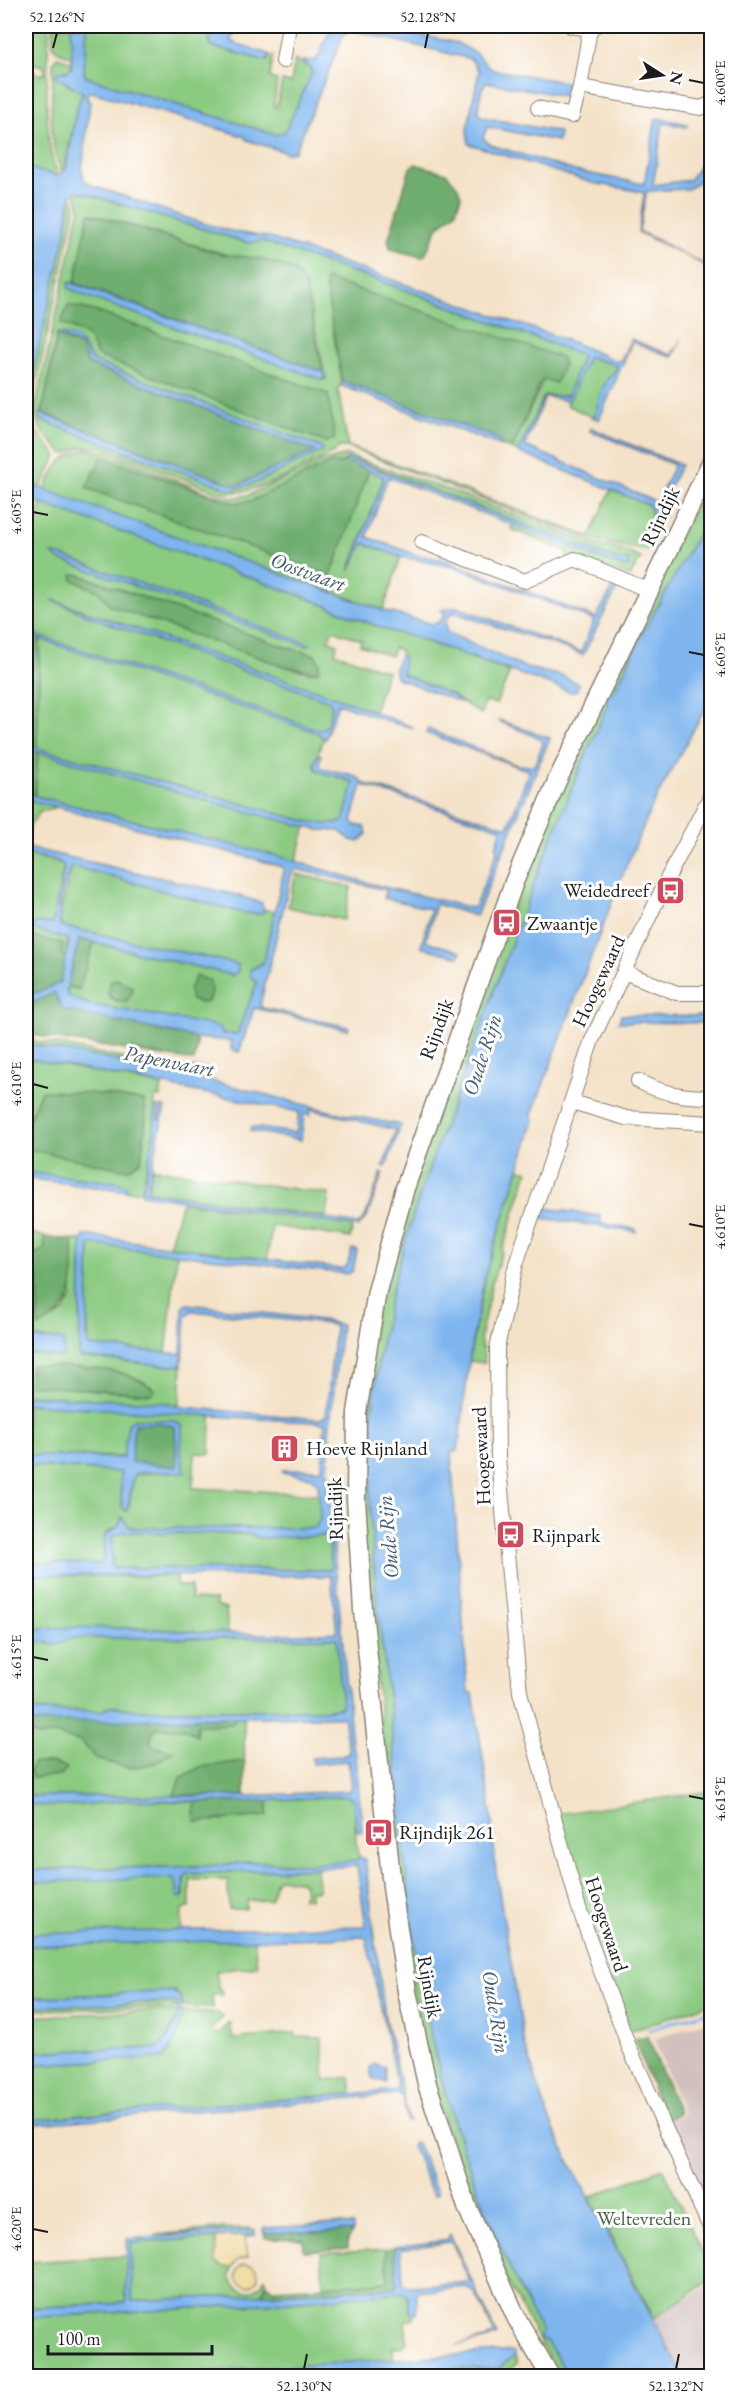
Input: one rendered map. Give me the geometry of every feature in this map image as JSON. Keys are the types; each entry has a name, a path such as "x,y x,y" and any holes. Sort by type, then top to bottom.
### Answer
{"main road":[{"name":"Rijndijk","path":"550,2376 512,2309 467,2207 427,2084 407,1992 392,1887 363,1610 356,1499 357,1412 377,1291 388,1244 458,1035 532,838 711,461"}],"street":[{"path":"283,62 289,26"},
{"path":"538,108 572,116 593,27 571,26"},
{"path":"580,87 701,108 711,103"},
{"path":"422,542 525,581 575,559 648,590"},
{"name":"Hoogewaard","path":"711,793 666,881 592,1040 516,1264 496,1348 498,1458 519,1692 578,1905 598,1966 628,2047 711,2232"},
{"path":"624,972 677,993 711,993"},
{"path":"638,1081 655,1090 690,1097 711,1097"},
{"path":"572,1102 626,1118 711,1123"}],"shaded area":[{"path":"711,2020 711,2213 687,2162 664,2123 683,2114 654,2039"},
{"path":"711,2284 711,2376 670,2376 646,2323"}],"green space":[{"path":"26,26 49,26 47,124 49,144 59,176 26,167 26,70 42,75 45,72 43,66 26,62"},
{"path":"53,26 71,26 72,57 59,52 54,47"},
{"path":"87,26 205,26 210,32 210,46 267,61 268,55 273,56 270,78 277,80 274,106 277,107 282,81 291,83 295,60 310,68 312,73 285,132 276,135 86,77 84,72"},
{"path":"57,57 72,62 70,70 59,71 67,85 79,88 83,92 77,108 63,173 57,161 52,134 53,63"},
{"path":"415,164 446,173 458,187 461,197 455,213 438,227 425,255 421,257 391,249 388,241 410,168"},
{"path":"78,191 248,243 262,241 408,291 579,354 582,357 567,396 544,396 518,452 512,449 544,379 327,279 325,283 342,381 338,390 348,446 590,537 611,490 649,505 652,509 651,516 659,503 669,505 647,551 589,540 347,447 339,447 335,452 276,481 229,493 215,491 101,447 82,447 65,454 61,452 42,431 34,414 80,207 75,192","holes":["89,213 234,257 263,259 305,284 326,379 323,380 83,294 69,282 75,283","68,305 94,311 328,394 325,442 98,356 87,335 61,323","57,333 80,341 92,361 322,448 322,451 255,483 232,490 57,425 40,413 42,413"]},
{"path":"71,195 75,204 74,215 29,415 33,427 57,456 40,489 26,483 26,402 65,237"},
{"path":"89,213 221,254 263,259 294,270 305,284 323,372 75,283"},
{"path":"326,279 561,357 564,363 556,383 544,379 540,383 512,449 499,445 501,441 496,438 342,381"},
{"path":"68,305 94,311 328,394 335,439 325,442 98,356 87,335 61,323"},
{"path":"57,336 81,346 88,364 315,451 236,486 42,413"},
{"path":"591,357 618,366 614,375 606,381 594,418 566,405 586,359"},
{"path":"88,449 106,452 209,493 233,498 249,495 324,461 347,455 454,492 588,543 625,551 641,558 630,576 566,557 568,552 511,529 513,524 620,566 627,566 628,560 622,561 596,552 356,460 347,459 339,464 332,462 251,501 233,503 102,457 330,576 369,470 382,475 384,479 349,570 363,543 401,557 383,610 45,490 60,463 72,454"},
{"path":"102,457 233,503 251,501 332,462 339,464 346,461 369,470 331,576 86,488"},
{"path":"711,471 711,511 632,654 579,769 441,1138 392,1289 381,1345 370,1443 373,1552 410,1902 428,2023 454,2125 482,2202 524,2298 569,2376 558,2376 491,2251 437,2101 402,1943 358,1493 362,1410 380,1280 467,1026 559,786"},
{"path":"41,503 305,597 389,631 411,636 510,672 496,704 485,701 481,714 452,695 402,674 400,650 394,648 391,656 360,645 361,640 333,630 328,640 337,644 335,653 387,671 374,711 53,600 99,620 330,701 332,707 327,726 320,730 31,633 26,624 26,549","holes":["77,574 282,646 315,655 312,673 283,666 111,606 99,592"]},
{"path":"77,574 282,646 315,655 320,663 318,672 283,666 111,606 99,592 73,580 72,575"},
{"path":"29,636 40,638 37,748 26,742"},
{"path":"40,638 318,733 323,739 314,765 318,771 354,782 346,818 343,822 326,824 305,821 37,748"},
{"path":"26,749 38,752 35,796 26,791"},
{"path":"38,752 306,826 296,862 35,796"},
{"path":"26,799 57,807 40,812 30,825 27,854 64,865 53,922 51,924 38,922 35,930 67,939 66,958 62,953 63,943 26,945"},
{"path":"72,866 236,911 259,914 264,909 275,912 263,963 250,970 257,983 237,1034 222,1034 220,1030 88,1004 68,996 67,987 79,989 94,943 232,975 238,971 237,965 233,963 61,926 60,915"},
{"path":"296,874 351,887 344,920 288,907"},
{"path":"35,937 63,943 62,953 66,958 60,983 36,993 26,992 26,945"},
{"path":"79,939 94,943 79,989 67,987"},
{"path":"196,976 210,981 211,993 208,1002 200,1003 191,1000 189,990"},
{"path":"117,979 134,988 127,1001 116,1001 108,994 111,980"},
{"path":"55,992 64,1010 195,1038 197,1045 194,1061 26,1034 26,1002 33,1003"},
{"path":"27,1037 40,1043 45,1042 146,1063 207,1069 201,1077 27,1044"},
{"path":"26,1058 162,1086 160,1097 155,1097 154,1134 142,1191 128,1191 121,1183 26,1172 26,1149 129,1169 141,1160 146,1117 144,1101 90,1093 41,1091 26,1126"},
{"path":"41,1091 90,1093 144,1101 145,1124 141,1160 129,1169 122,1169 26,1149 26,1126"},
{"path":"152,1168 329,1194 326,1217 147,1191"},
{"path":"519,1169 528,1171 492,1283 480,1338 485,1363 469,1361 485,1276"},
{"path":"182,1202 353,1226 350,1238 272,1226 267,1260 169,1246"},
{"path":"26,1231 44,1237 45,1248 26,1261"},
{"path":"44,1237 73,1240 73,1280 68,1302 52,1319 38,1327 38,1278 26,1275 26,1261 45,1248"},
{"path":"73,1240 82,1240 79,1357 171,1366 182,1363 180,1405 26,1395 26,1353 61,1357 57,1340 26,1337 30,1291 26,1287 26,1275 38,1277 38,1326 64,1312 72,1297"},
{"path":"90,1244 177,1254 166,1353 89,1346 87,1310"},
{"path":"31,1365 113,1371 129,1375 155,1390 151,1394 29,1385"},
{"path":"26,1404 211,1415 210,1454 195,1453 193,1488 320,1494 320,1518 316,1528 136,1528 128,1526 122,1518 118,1527 107,1532 104,1559 100,1564 26,1564 26,1465 120,1472 122,1507 129,1506 134,1475 158,1472 124,1457 26,1455"},
{"path":"162,1423 175,1427 177,1467 131,1463 134,1424"},
{"path":"123,1532 253,1534 257,1538 325,1536 330,1547 331,1570 116,1568 112,1565 112,1539 113,1536"},
{"path":"26,1575 140,1577 177,1575 177,1586 191,1586 191,1599 216,1600 216,1606 226,1609 228,1634 141,1628 26,1629"},
{"path":"73,1638 338,1638 342,1708 322,1710 135,1710 108,1707 102,1711 26,1711 26,1639 55,1644"},
{"path":"236,1717 244,1717 245,1796 26,1796 26,1731 38,1737 55,1734 82,1742 96,1759 129,1768 155,1763 172,1751 155,1748 150,1742 156,1728 186,1729 197,1736 196,1725 231,1724"},
{"path":"236,1717 232,1724 197,1725 197,1736 186,1729 156,1728 150,1742 155,1747 173,1751 155,1763 129,1768 96,1759 82,1742 55,1734 38,1737 26,1731 26,1723"},
{"path":"244,1761 245,1796 174,1795 180,1778 200,1767"},
{"path":"34,1763 51,1763 67,1768 61,1775 33,1778 29,1771"},
{"path":"711,1791 711,2003 631,2031 579,1901 556,1814"},
{"path":"347,1796 353,1799 354,1806 359,1858 355,1861 309,1864 251,1862 208,1866 26,1870 26,1805 66,1806 128,1800 196,1802 194,1812 197,1822 266,1816 268,1800"},
{"path":"268,1800 267,1816 196,1822 194,1812 196,1802"},
{"path":"317,1868 318,1891 310,1891 310,1899 302,1898 306,1890 302,1882 281,1878 276,1881 270,1900 247,1901 246,1909 229,1909 228,1880 190,1880 190,1908 182,1909 181,1932 26,1934 26,1881 169,1877 176,1882 178,1897 184,1896 184,1879 187,1874"},
{"path":"254,1938 257,1966 216,1971 219,1990 222,1990 223,1995 212,1995 213,2008 183,2007 175,1991 26,1998 26,1946"},
{"path":"176,2002 178,2007 26,2012 26,2007"},
{"path":"160,2010 178,2012 178,2014 165,2040 157,2048 26,2052 26,2017"},
{"path":"182,2012 218,2013 223,2017 211,2029 217,2035 230,2023 233,2039 295,2033 296,2037 322,2038 325,2080 350,2077 352,2094 26,2121 26,2065 144,2059 169,2052"},
{"path":"647,2036 679,2113 665,2121 634,2039"},
{"name":"Weltevreden","path":"663,2168 711,2271 711,2280 654,2318 590,2197"},
{"path":"223,2228 255,2230 155,2235"},
{"path":"353,2231 348,2239 348,2248 304,2251 303,2239 265,2238 264,2233"},
{"path":"216,2238 216,2263 223,2267 232,2267 230,2275 232,2282 242,2290 255,2289 261,2285 265,2277 266,2284 262,2295 132,2301 131,2243"},
{"path":"395,2247 397,2284 395,2288 262,2295 266,2284 273,2289 388,2282 386,2249"},
{"path":"386,2249 388,2282 323,2286 321,2253"},
{"path":"127,2256 126,2303 26,2308 26,2262"},
{"path":"402,2292 408,2296 410,2312 413,2313 414,2319 405,2321 407,2342 402,2347 393,2347 394,2360 144,2376 26,2376 26,2318 277,2303"},
{"path":"515,2356 517,2363 508,2372 495,2376 337,2376 499,2368"}],"sand":[{"path":"255,2235 245,2238 248,2257 238,2260 232,2267 223,2267 216,2263 216,2238"},
{"path":"247,2264 255,2267 258,2275 255,2283 247,2286 239,2283 236,2275 239,2267"}],"water":[{"path":"71,26 87,26 84,72 86,77 276,135 285,132 312,73 302,61 314,61 319,56 331,26 378,26 457,43 474,52 493,70 567,82 564,96 486,82 481,91 478,112 482,117 559,132 558,141 487,127 483,138 491,145 575,171 644,184 656,118 688,124 687,127 663,123 653,185 689,180 701,164 710,158 711,166 696,184 688,189 647,191 639,231 711,268 638,232 644,195 642,192 592,183 469,144 467,131 479,71 471,59 352,30 344,34 295,151 287,153 247,140 243,136 92,92 88,92 86,97 90,102 82,169 84,180 91,185 199,222 234,232 267,237 309,251 572,342 616,361 621,360 631,339 671,355 682,339 672,357 632,342 599,420 594,417 601,393 608,378 618,366 588,357 569,401 545,397 525,446 659,503 653,517 649,505 518,452 544,396 567,396 582,357 579,354 408,291 262,241 249,243 78,191 71,195 65,237 26,402 26,167 57,176 66,169 77,108 83,92 56,77 58,71 66,72 72,68"},
{"path":"205,26 234,26 231,42 269,54 268,61 210,46 210,32"},
{"path":"69,282 323,372 326,376 323,380 88,297 68,288"},
{"path":"56,333 72,336 80,341 92,361 323,448 322,451 255,483 232,490 43,421 39,418 40,413 236,486 315,451 88,364 81,346"},
{"path":"342,381 501,441 499,445 342,386"},
{"path":"591,428 681,465 669,488 666,491 663,489 674,465 590,431"},
{"path":"347,458 617,560 629,560 627,567 620,566 388,477 367,537 417,555 445,560 596,618 614,586 617,583 619,585 583,655 453,612 446,620 446,632 527,668 563,676 579,684 576,691 571,692 411,636 389,631 305,597 26,498 26,483 388,612 432,624 439,622 445,613 441,610 457,607 581,652 594,620 458,568 401,557 364,543 350,571 384,477 346,461"},
{"name":"Oude Rijn","path":"711,511 711,698 654,802 619,883 532,1114 534,1120 485,1276 471,1347 458,1451 451,1453 468,1693 473,1693 491,1812 496,1873 525,2045 548,2116 567,2157 683,2376 569,2376 546,2341 542,2341 540,2337 542,2333 506,2259 474,2182 448,2104 428,2023 410,1909 374,1571 370,1482 372,1418 387,1313 412,1218 518,927 570,793 608,705 605,702 609,694 613,694 645,629"},
{"path":"52,554 310,644 306,646 58,559"},
{"path":"52,600 341,699 415,728 392,723 338,703 325,740 318,733 31,636 28,641 26,716 26,623 31,633 320,730 327,726 332,707 330,701 99,620"},
{"path":"400,657 404,657 402,674 452,695 462,703 397,678 396,664"},
{"path":"499,720 550,738 476,916 436,904 426,941 461,952 459,957 421,947 431,909 384,898 386,890 296,869 292,872 260,1005 263,1008 349,1027 348,1030 254,1008 239,1052 231,1050 231,1041 196,1038 64,1010 55,992 33,1003 26,1002 26,992 36,993 60,983 69,942 67,939 35,930 35,922 51,924 53,922 64,867 59,861 27,854 28,848 237,895 262,903 264,912 243,913 71,866 66,880 60,904 61,926 238,965 238,971 232,975 79,939 66,991 68,996 88,1004 220,1027 222,1034 237,1034 257,983 251,977 250,970 263,963 284,870 282,867 252,858 26,799 26,791 35,796 278,856 372,884 472,908 475,906 497,852 496,847 502,829 362,785 352,821 355,825 365,827 367,834 359,842 351,840 339,831 319,830 233,808 28,749 26,753 26,742 37,748 305,821 326,824 343,822 354,782 318,771 314,765 318,754 321,755 319,766 324,769 349,774 363,783 508,827 529,771 426,733 428,729 517,765 534,766 543,744 541,739"},
{"path":"621,1015 711,1016 711,1023 619,1022"},
{"path":"26,1044 181,1073 334,1112 401,1125 386,1167 383,1166 396,1130 311,1109 310,1115 304,1114 301,1140 250,1131 252,1127 296,1133 299,1112 26,1058"},
{"path":"161,1106 165,1107 147,1191 359,1224 365,1217 381,1173 383,1173 367,1217 358,1227 142,1194 154,1134 155,1107 158,1107 158,1119 160,1120"},
{"path":"26,1172 121,1183 128,1191 31,1179 26,1178"},
{"path":"538,1207 600,1216 600,1223 636,1229 636,1232 534,1217"},
{"path":"84,1236 341,1269 347,1266 352,1249 357,1250 353,1271 348,1274 90,1244 87,1338 89,1346 181,1354 183,1308 187,1304 323,1320 341,1325 329,1433 328,1484 362,1832 357,1832 353,1799 347,1796 244,1802 128,1800 66,1806 26,1805 26,1796 245,1796 348,1791 352,1786 348,1761 313,1764 312,1758 342,1756 349,1753 343,1717 236,1717 26,1723 26,1711 102,1711 111,1706 135,1710 322,1710 342,1707 337,1638 73,1638 55,1644 26,1639 26,1629 65,1627 259,1634 337,1632 331,1576 26,1575 26,1564 30,1563 100,1564 104,1559 105,1535 118,1527 122,1517 128,1526 133,1528 315,1528 320,1518 318,1484 311,1477 282,1472 282,1470 322,1469 325,1423 26,1404 26,1395 162,1402 182,1407 319,1419 326,1416 335,1327 330,1324 192,1311 186,1316 181,1365 79,1357 82,1240","holes":["123,1532 252,1534 257,1538 324,1536 330,1547 331,1570 116,1568 112,1565 112,1539 113,1536"]},
{"path":"26,1336 42,1340 60,1339 64,1344 64,1355 61,1357 26,1353"},
{"path":"134,1419 171,1420 182,1425 181,1452 185,1472 134,1474 127,1511 122,1507 120,1472 26,1465 26,1455 123,1458 128,1424","holes":["162,1423 175,1427 177,1467 131,1462 134,1424"]},
{"path":"360,1857 365,1859 385,2017 409,2122 407,2122 403,2098 399,2094 26,2125 26,2121 72,2116 398,2090 366,1937 26,1946 26,1934 366,1926 357,1866 187,1874 184,1879 182,1898 178,1897 176,1882 173,1878 32,1882 26,1881 26,1870 208,1866 251,1862 309,1864 355,1861"},
{"path":"172,1991 180,1997 180,2021 176,2038 163,2058 26,2065 26,2052 157,2048 166,2040 173,2027 177,2007 176,2002 26,2007 26,1998"},
{"path":"374,2064 385,2067 386,2083 372,2078 370,2068"},
{"path":"414,2142 417,2143 438,2194 433,2196 412,2145"},
{"path":"353,2225 353,2231 264,2233 264,2228"},
{"path":"255,2230 255,2235 131,2243 132,2301 395,2288 397,2284 395,2247 448,2240 450,2234 497,2335 485,2340 457,2345 485,2339 494,2333 476,2294 466,2287 417,2292 416,2313 410,2313 408,2296 402,2292 277,2303 26,2318 26,2308 126,2303 127,2239","holes":["452,2242 470,2282 410,2286 403,2284 401,2249"]},
{"path":"513,2351 515,2356 499,2368 337,2376 144,2376"}],"waterway":[{"path":"649,2030 712,2010"}],"place":[{"name":"Weidedreef","path":"670,890"},
{"name":"Zwaantje","path":"506,923"},
{"name":"Hoeve Rijnland","path":"285,1448"},
{"name":"Rijnpark","path":"511,1535"},
{"name":"Rijndijk 261","path":"378,1832"}],"water label":[{"name":"Oostvaart","path":"308,572"},
{"name":"Papenvaart","path":"169,1061"}]}
